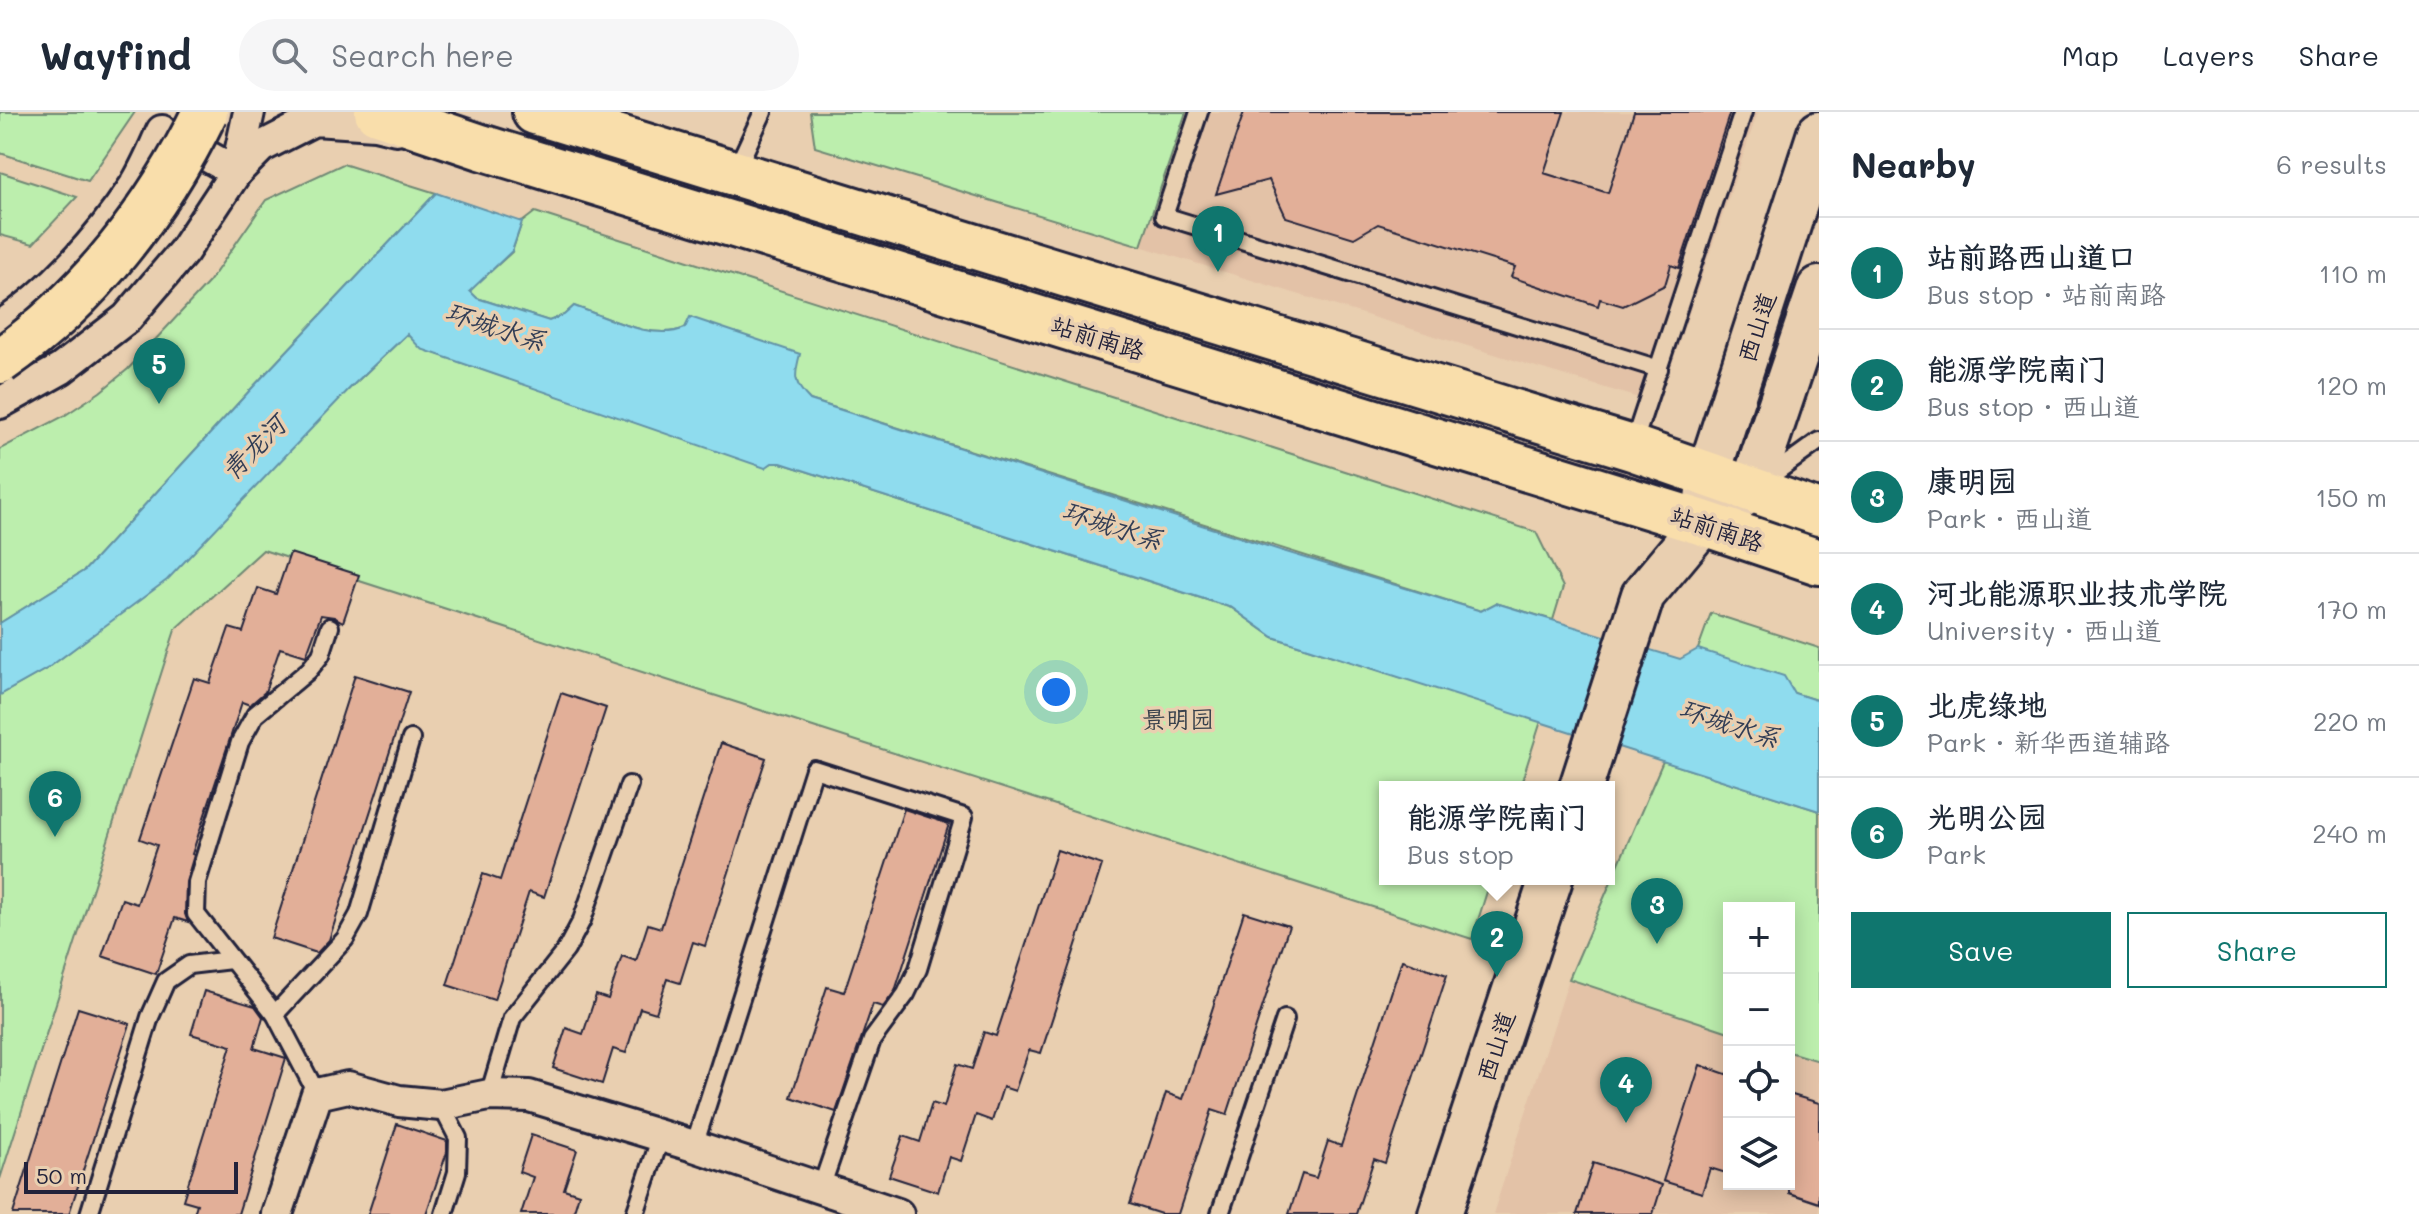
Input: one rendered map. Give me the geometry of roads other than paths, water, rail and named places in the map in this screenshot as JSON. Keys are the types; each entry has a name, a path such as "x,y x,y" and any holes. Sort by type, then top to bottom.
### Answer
{"main road":[{"path":"0,361 52,319 123,243 155,201 186,152 205,112"},
{"name":"站前南路","path":"377,112 481,147 1703,523 1819,562"},
{"name":"站前南路","path":"535,112 1709,472 1819,513"},
{"name":"西山道","path":"1703,523 1709,472 1819,133"},
{"name":"西山道","path":"1751,490 1819,288"},
{"path":"1584,781 1643,595 1703,523 1751,490"},
{"name":"西山道","path":"1440,1214 1549,885"}],"street":[{"path":"236,172 249,112"},
{"path":"0,403 61,369 127,318 184,251 236,172 261,147 314,120 375,124 481,147"},
{"path":"0,327 24,311 55,281 103,227 134,186 163,122 236,172"},
{"path":"277,1214 317,1094 348,1087 399,1101 441,1105 489,1095 529,1096 694,1146 898,1214"}],"lane":[{"path":"734,175 763,112"},
{"path":"1199,112 1164,216 1659,369"},
{"path":"1632,448 1743,112"},
{"path":"1751,490 1819,441"},
{"path":"317,1094 275,1014 196,914 197,882 240,742 255,715 309,670 321,655 330,627"},
{"path":"275,1014 345,939 359,914 411,739"},
{"path":"694,1146 814,769 964,817 918,969 906,994 872,1040 821,1188"},
{"path":"489,1095 512,1018 566,950 582,920 629,785"},
{"path":"89,1214 150,1017 166,981 189,965 231,960"},
{"path":"1220,1214 1285,1019"},
{"path":"441,1105 458,1138 457,1172 444,1214"},
{"path":"635,1214 661,1136"}],"water":[{"path":"436,193 522,222 512,251 470,291 477,298 549,321 564,315 574,306 630,326 659,332 685,328 690,317 800,354 796,379 810,400 1481,611 1496,603 1680,659 1698,649 1784,676 1794,693 1819,701 1819,811 1273,637 1232,608 781,463 772,463 765,468 421,349 407,334 351,387 167,580 48,668 0,695 0,623 85,570"}],"place":[{"name":"站前路西山道口","path":"1218,272"},
{"name":"北虎绿地","path":"159,404"},
{"name":"光明公园","path":"55,837"},
{"name":"康明园","path":"1657,944"},
{"name":"能源学院南门","path":"1497,977"},
{"name":"河北能源职业技术学院","path":"1626,1123"}],"water label":[{"name":"环城水系","path":"496,326"},
{"name":"青龙河","path":"253,447"},
{"name":"环城水系","path":"1113,525"},
{"name":"环城水系","path":"1730,723"}],"park label":[{"name":"景明园","path":"1178,718"}]}
